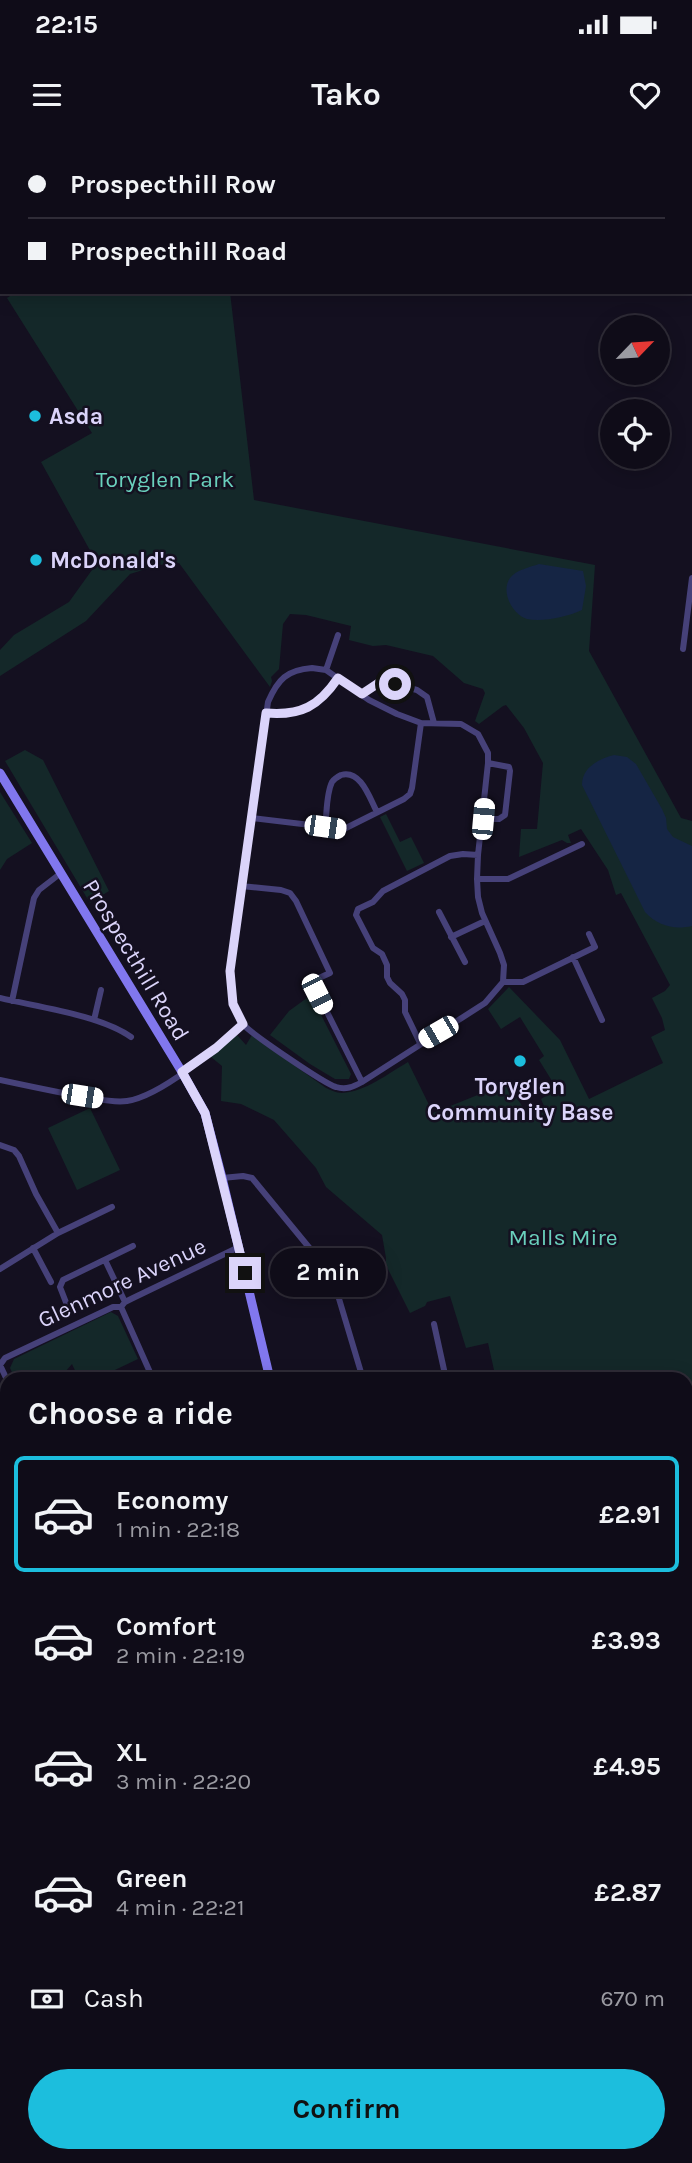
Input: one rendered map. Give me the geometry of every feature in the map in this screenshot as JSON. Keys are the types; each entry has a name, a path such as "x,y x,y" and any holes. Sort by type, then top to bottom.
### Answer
{"main road":[{"name":"Prospecthill Road","path":"0,773 205,1113 268,1372"}],"street":[{"path":"682,649 692,578"},
{"path":"326,670 338,635"},
{"path":"295,670 326,670 338,678 369,700 397,714 421,723 461,724 478,734 488,754 488,763 478,855 478,897 504,965 503,982 485,1003 362,1082 345,1088 325,1083 243,1024 233,1004 230,971 268,702 279,681 295,670"},
{"path":"266,713 286,714 305,709 327,694 338,678"},
{"path":"362,694 380,682 417,690 427,697 434,723"},
{"path":"252,818 344,829 410,794 421,723"},
{"path":"483,819 499,819 505,815 510,771 505,765 488,763"},
{"path":"325,827 331,784 343,775 358,778 377,812"},
{"path":"477,878 508,879 582,844"},
{"path":"420,1043 405,1012 402,994 387,977 387,965 382,954 373,948 356,915 358,909 373,902 383,891 450,856 478,855"},
{"path":"12,1001 34,898 39,890 61,873"},
{"path":"241,886 290,892 296,901 330,973 319,978 315,988 362,1082"},
{"path":"439,912 465,962"},
{"path":"452,937 485,921"},
{"path":"503,982 523,982 595,947 589,934"},
{"path":"573,957 602,1020"},
{"path":"94,1020 101,990"},
{"path":"0,998 94,1020 120,1029 131,1037"},
{"path":"0,1080 58,1093 126,1101 141,1097 182,1072 216,1048 243,1024"},
{"path":"0,1145 13,1150 19,1156 58,1233"},
{"path":"222,1178 243,1175 252,1178 321,1262 336,1285 361,1372"},
{"path":"0,1269 58,1233 112,1207"},
{"path":"66,1305 60,1287 63,1280 133,1246"},
{"name":"Glenmore Avenue","path":"3,1372 0,1365 5,1358 239,1247"},
{"path":"33,1248 51,1282"},
{"path":"105,1260 150,1372"},
{"path":"434,1324 444,1372"}],"green space":[{"name":"Malls Mire","path":"13,294 230,294 254,500 595,565 589,651 681,818 692,821 692,1372 494,1372 488,1343 466,1348 450,1296 427,1302 425,1306 410,1313 386,1265 382,1235 326,1187 316,1168 274,1120 241,1104 221,1101 222,1066 211,1057 237,1035 246,1045 252,1035 326,1088 336,1092 351,1092 368,1086 408,1062 433,1113 485,1092 505,1080 528,1115 544,1106 541,1099 557,1089 539,1060 544,1056 520,1017 501,1029 488,1009 509,987 560,1040 589,1099 663,1063 651,1037 665,1030 652,998 670,985 621,893 616,895 608,870 581,829 568,835 571,843 562,840 519,857 521,829 537,829 543,763 524,728 506,705 479,724 475,721 485,693 483,689 464,683 433,656 349,640 351,626 306,615 290,614 283,624 279,669 271,677 270,687 179,563 159,565 130,574 86,621 0,676 0,650 14,635 69,602 97,563 41,462 92,433 7,298"},
{"path":"25,750 43,760 109,891 90,903 5,761"},
{"path":"0,792 32,843 7,859 0,870"},
{"path":"386,814 400,842 411,837 424,863 407,871 380,817"},
{"path":"311,995 351,1074 349,1079 335,1079 270,1035 289,1011"},
{"path":"90,1108 120,1170 77,1190 48,1128"},
{"path":"111,1312 118,1316 138,1359 111,1372 76,1372 72,1364 65,1372 12,1372 10,1368 14,1359"}],"water":[{"path":"539,564 583,571 586,586 582,610 562,617 540,620 527,619 517,613 507,596 507,584 516,573"},
{"path":"614,755 627,757 636,764 662,809 667,829 673,837 692,846 692,926 667,926 655,921 645,912 582,785 588,769"}],"place":[{"name":"Asda","path":"35,416"},
{"name":"McDonald's","path":"36,560"},
{"name":"Toryglen Community Base","path":"520,1061"}],"route":[{"path":"245,1273 205,1113 182,1072 216,1048 243,1024 233,1004 230,971 266,713 286,714 305,709 327,694 338,678 362,694 380,682 395,684"}],"park label":[{"name":"Toryglen Park","path":"165,479"}]}
